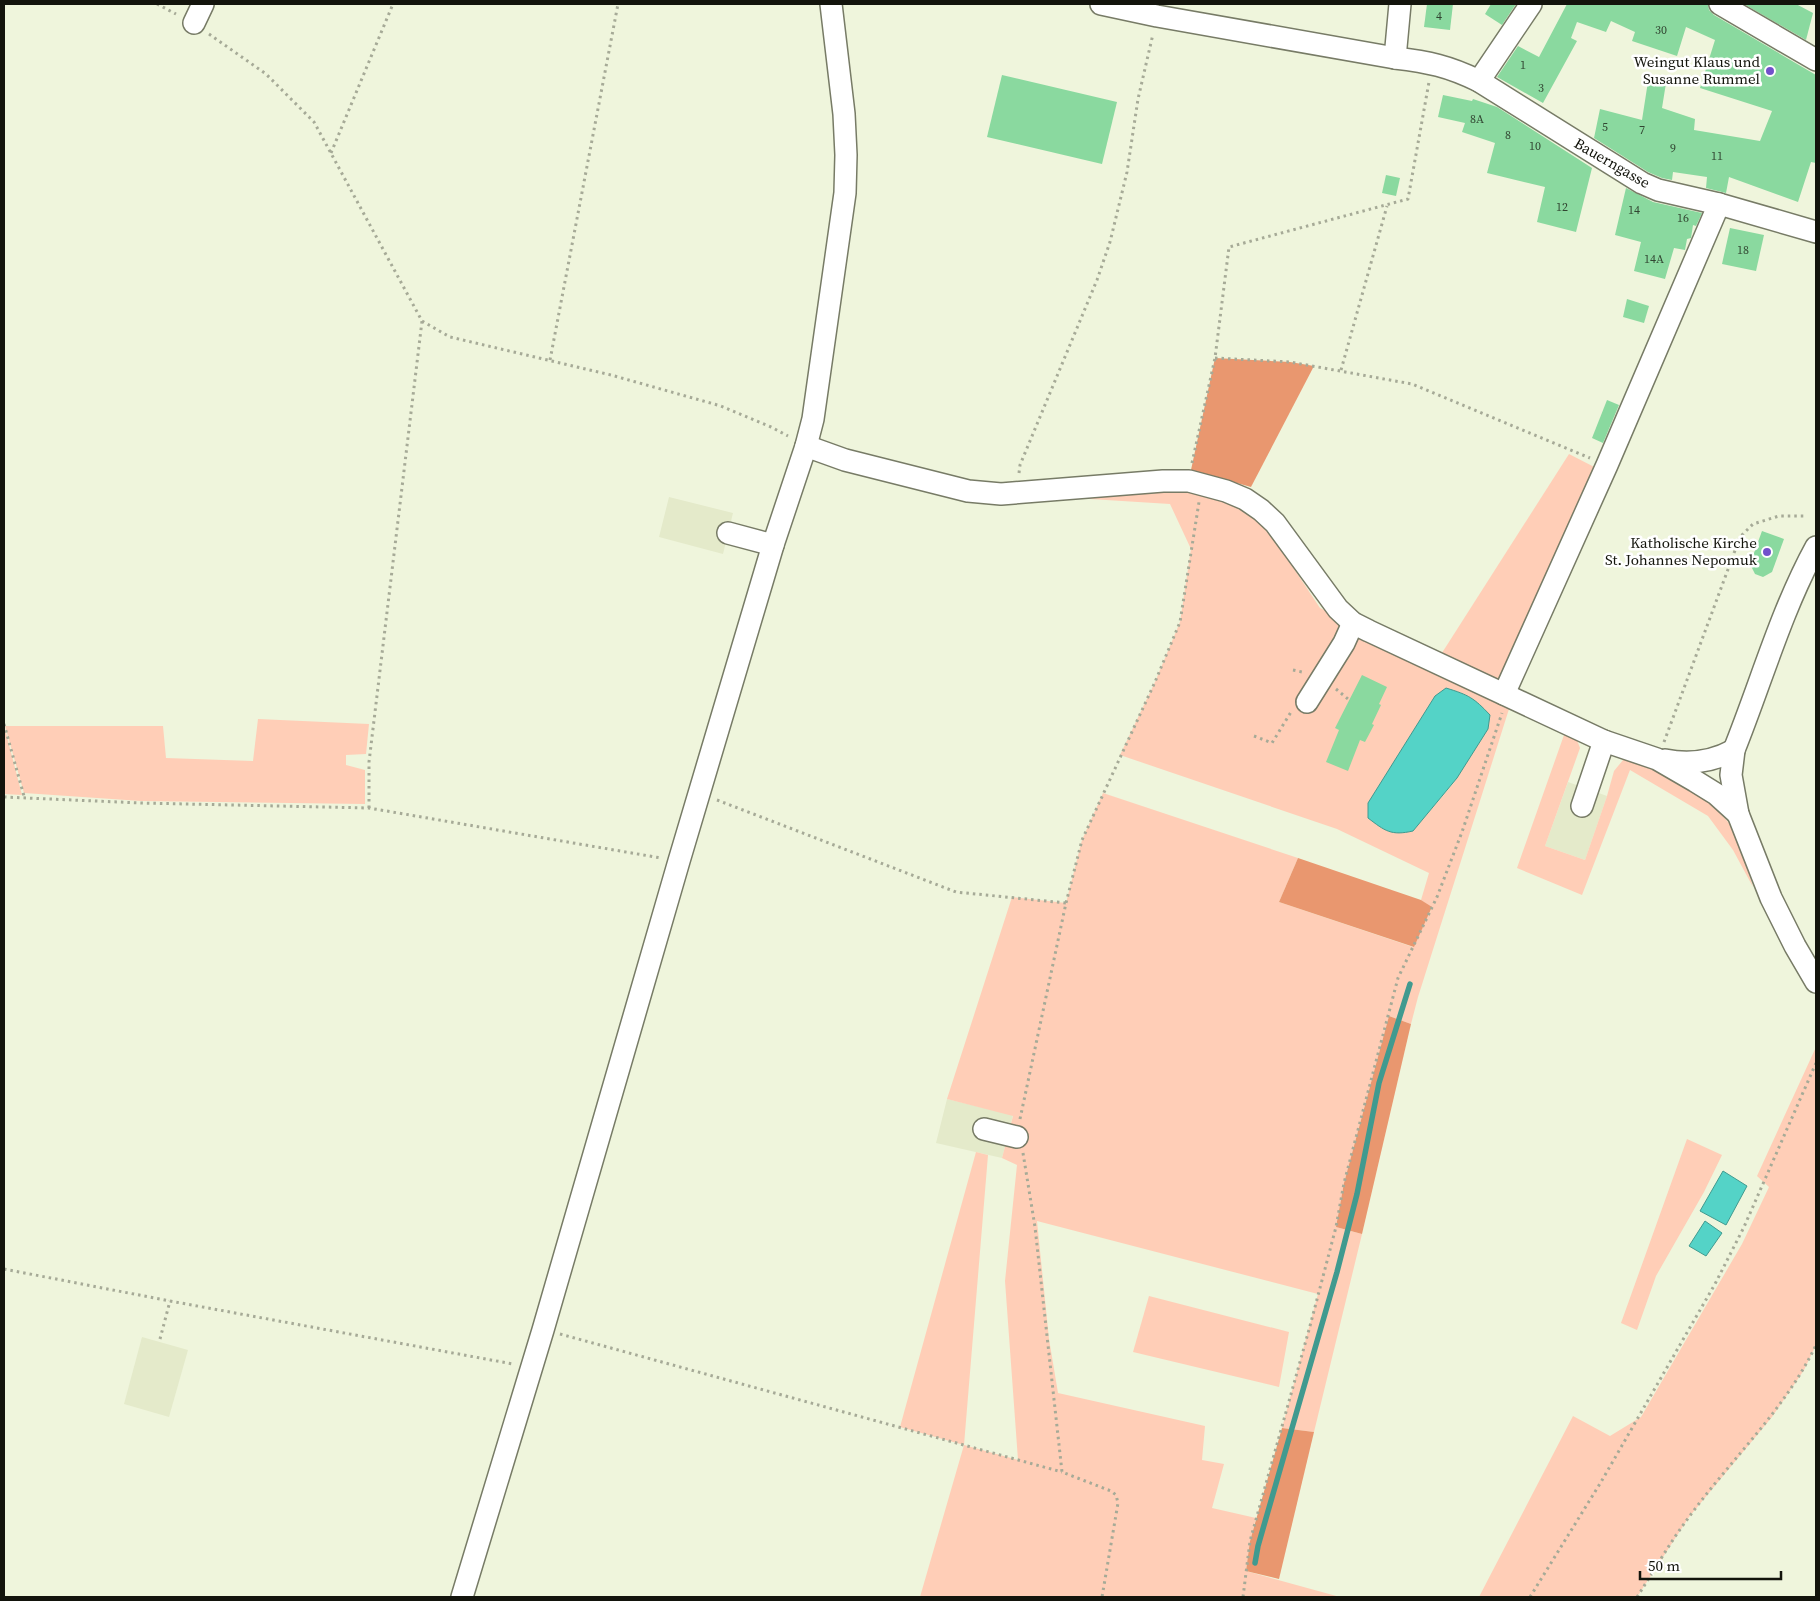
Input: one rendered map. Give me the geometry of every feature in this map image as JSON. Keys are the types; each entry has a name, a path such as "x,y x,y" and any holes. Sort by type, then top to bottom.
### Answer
{"street":[{"path":"194,23 204,4"},
{"path":"462,1597 543,1330 773,545 813,419 845,193 844,114 831,4"},
{"name":"Bauerngasse","path":"1101,4 1158,10 1387,56 1432,62 1461,72 1479,81 1642,183 1658,190 1719,204 1816,232"},
{"path":"1387,56 1400,4"},
{"path":"1479,81 1531,4"},
{"path":"1720,4 1816,60"},
{"path":"1506,695 1719,204"},
{"path":"806,446 845,460 968,491 1001,494 1163,481 1196,482 1226,491 1244,499 1275,523 1338,609 1353,622 1604,740 1657,759 1683,764 1722,756 1734,750"},
{"path":"728,533 773,545"},
{"path":"1816,547 1806,566 1776,640 1734,750 1731,775 1738,814 1771,898 1795,946 1816,982"},
{"path":"1307,702 1344,643 1353,622"},
{"path":"1582,806 1604,740"},
{"path":"1657,759 1702,785 1738,814"},
{"path":"984,1129 1017,1137"}],"path":[{"path":"157,4 194,23 266,74 314,122 422,320 450,337 611,375 720,406 771,427 806,446"},
{"path":"331,154 393,4"},
{"path":"550,360 618,4"},
{"path":"1016,493 1020,465 1097,280 1110,242 1127,172 1138,99 1158,10"},
{"path":"1062,1472 1035,1227 1025,1157 1017,1137 1066,903 1082,840 1156,682 1180,622 1196,482 1215,358 1229,247 1408,199 1432,62"},
{"path":"1341,370 1387,206"},
{"path":"369,808 369,762 422,320"},
{"path":"1215,358 1281,361 1341,370 1412,384 1607,465"},
{"path":"1657,759 1740,537 1753,524 1779,516 1807,516"},
{"path":"1243,1597 1250,1541 1310,1326 1336,1227 1344,1183 1398,978 1418,939 1462,832 1506,695"},
{"path":"1254,736 1272,743 1292,711 1307,702"},
{"path":"4,724 24,796"},
{"path":"700,793 956,892 1066,903"},
{"path":"4,797 24,796 141,803 369,808 679,861"},
{"path":"1530,1597 1601,1482 1715,1284 1744,1227 1816,1063"},
{"path":"4,1269 170,1302 531,1368"},
{"path":"160,1339 170,1302"},
{"path":"543,1330 1062,1472 1112,1491 1116,1495 1118,1502 1117,1513 1102,1597"},
{"path":"1637,1597 1688,1517 1772,1416 1804,1370 1816,1345"}],"shaded area":[{"path":"1215,358 1290,362 1314,366 1251,487 1191,470"},
{"path":"1569,454 1602,471 1504,688 1440,656"},
{"path":"1190,490 1224,499 1263,522 1320,608 1353,623 1433,673 1509,709 1411,1024 1389,1016 1344,1183 1336,1227 1362,1234 1314,1432 1282,1428 1318,1294 1037,1221 1049,1339 1058,1393 1205,1426 1202,1460 1224,1464 1212,1508 1256,1518 1250,1541 1246,1571 1340,1597 920,1597 964,1445 1018,1460 1005,1281 1017,1165 1002,1158 1013,1116 947,1099 1012,897 1066,903 1082,840 1103,793 1298,858 1279,902 1413,947 1432,908 1421,900 1429,873 1337,829 1120,755 1155,682 1180,622 1191,549 1170,504 1074,498","holes":["1457,779 1413,831 1402,833"]},
{"path":"669,497 733,513 723,554 659,537"},
{"path":"258,719 369,724 366,754 346,755 346,765 365,770 365,804 141,801 24,793 5,726 163,726 166,758 253,761"},
{"path":"4,725 22,795 4,794"},
{"path":"1564,735 1577,740 1580,748 1545,846 1585,860 1614,771 1623,760 1630,759 1683,786 1719,812 1736,835 1753,887 1733,850 1708,816 1630,770 1582,895 1517,868"},
{"path":"1568,782 1607,796 1585,860 1545,846"},
{"path":"1298,858 1421,900 1432,907 1414,947 1279,902"},
{"path":"1389,1016 1411,1024 1362,1234 1336,1227 1344,1183"},
{"path":"1816,1047 1816,1345 1804,1370 1772,1417 1689,1517 1637,1597 1479,1597 1573,1416 1610,1436 1641,1417 1742,1244 1769,1187 1757,1176"},
{"path":"947,1099 1013,1115 1002,1158 936,1143"},
{"path":"1687,1139 1722,1155 1704,1192 1656,1276 1637,1330 1621,1323"},
{"path":"976,1152 988,1155 964,1445 900,1427"},
{"path":"1149,1296 1289,1332 1279,1387 1133,1352"},
{"path":"142,1337 188,1350 169,1417 124,1404"},
{"path":"1282,1428 1314,1432 1279,1579 1246,1571 1250,1541"}],"water":[{"path":"1446,688 1471,698 1484,709 1490,715 1488,729 1457,778 1413,831 1394,833 1368,818 1368,803 1435,696"},
{"path":"1723,1171 1747,1186 1726,1225 1700,1211"},
{"path":"1705,1221 1722,1233 1706,1256 1689,1246"}],"building":[{"path":"1427,4 1453,4 1450,30 1424,27"},
{"path":"1491,4 1516,4 1502,25 1485,14"},
{"path":"1567,4 1708,4 1709,10 1714,15 1816,75 1816,163 1811,162 1798,202 1729,177 1726,193 1706,188 1707,177 1673,172 1672,180 1662,178 1648,172 1594,138 1600,109 1642,120 1649,75 1666,83 1662,108 1695,119 1694,130 1760,141 1772,111 1700,88 1715,40 1686,27 1677,56 1632,41 1635,32 1611,21 1606,32 1577,22 1571,38 1577,41 1543,103 1497,77 1518,46 1539,57"},
{"path":"1744,4 1796,4 1813,13 1806,40"},
{"path":"1002,75 1117,102 1102,164 987,137"},
{"path":"1443,95 1472,101 1473,99 1497,107 1592,168 1576,232 1537,222 1545,187 1487,173 1495,143 1462,132 1465,123 1438,117"},
{"path":"1386,175 1400,178 1396,196 1382,193"},
{"path":"1626,188 1653,202 1702,213 1696,226 1693,225 1691,238 1687,239 1685,250 1674,248 1665,279 1634,271 1641,242 1615,235"},
{"path":"1730,228 1764,235 1756,271 1722,264"},
{"path":"1627,299 1649,306 1644,323 1623,317"},
{"path":"1607,400 1619,405 1603,443 1592,438"},
{"name":"Katholische Kirche St. Johannes Nepomuk","path":"1762,531 1784,539 1772,572 1763,577 1755,574 1750,564"},
{"path":"1362,675 1387,687 1372,724 1374,725 1365,742 1360,740 1348,771 1326,762 1339,730 1335,728"}],"waterway":[{"path":"1255,1563 1258,1546 1337,1272 1357,1194 1379,1083 1410,984"}],"place":[{"name":"Weingut Klaus und Susanne Rummel","path":"1770,71"},
{"name":"Katholische Kirche St. Johannes Nepomuk","path":"1767,552"}]}
